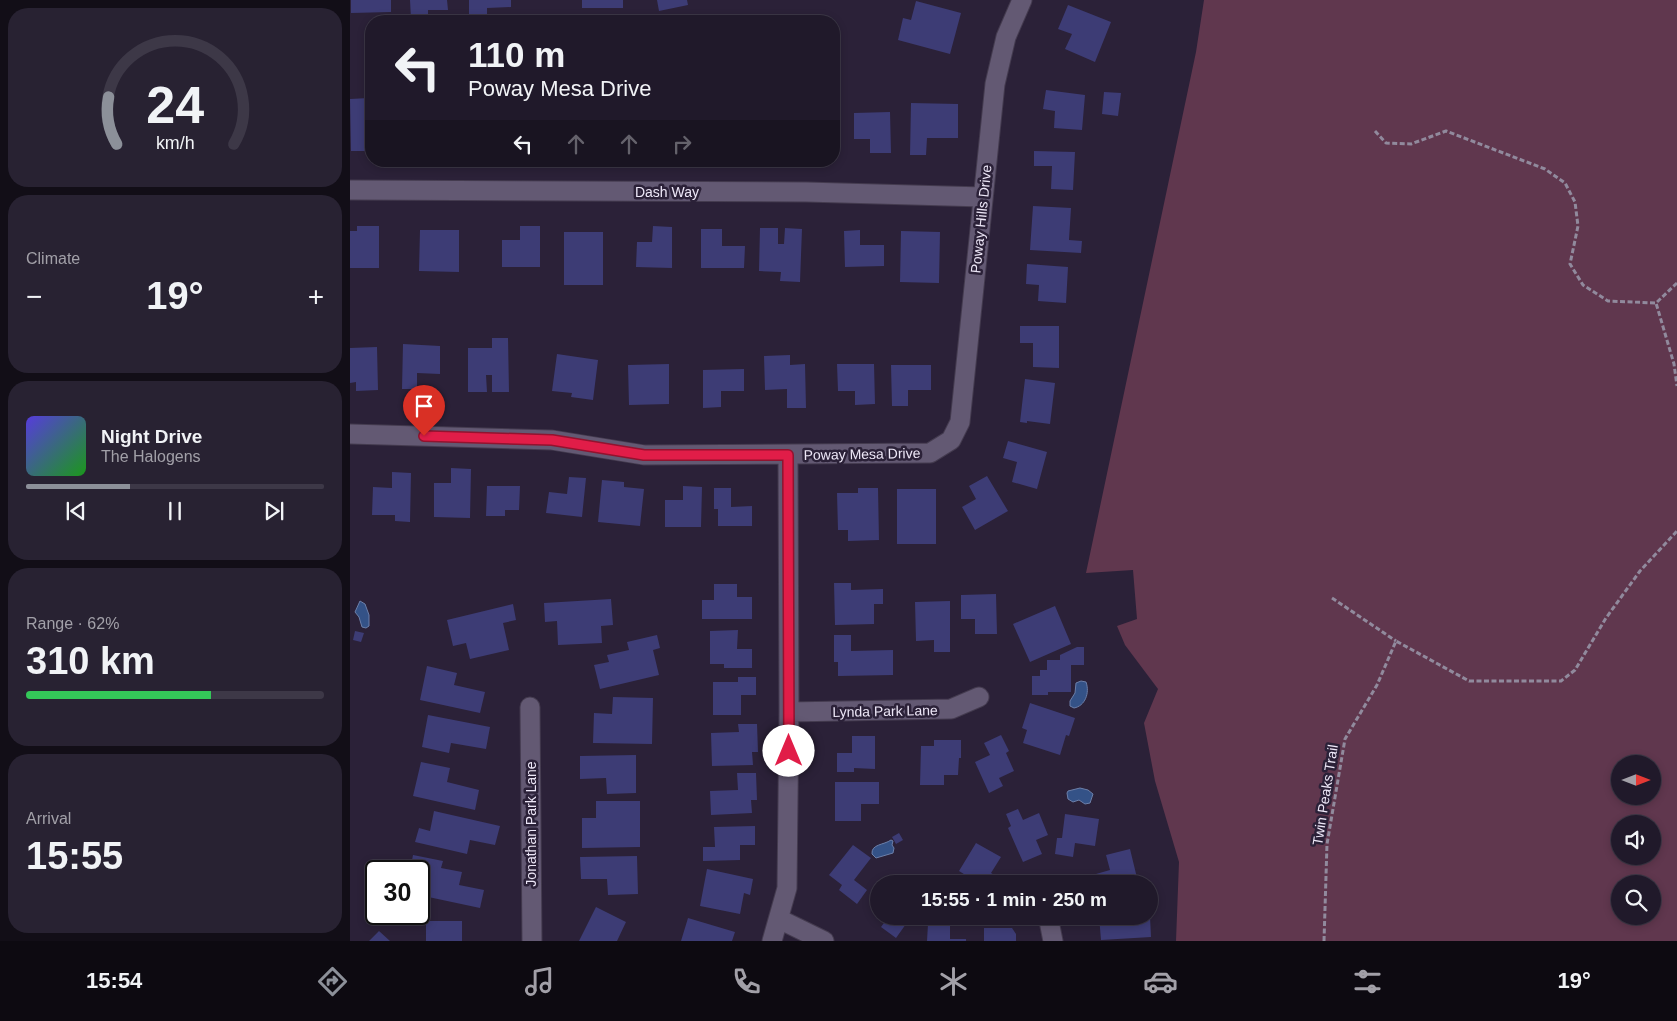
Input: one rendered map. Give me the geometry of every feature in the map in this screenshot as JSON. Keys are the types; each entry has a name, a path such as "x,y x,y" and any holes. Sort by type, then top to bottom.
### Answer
{"street":[{"name":"Poway Hills Drive","path":"951,440 960,422 995,84 1006,37 1022,0"},
{"name":"Dash Way","path":"350,190 806,192 983,198"},
{"name":"Poway Mesa Drive","path":"350,434 552,440 644,455 930,453 951,440"},
{"path":"772,941 787,888 789,712 788,455"},
{"name":"Lynda Park Lane","path":"789,712 951,709 979,697"},
{"name":"Jonathan Park Lane","path":"530,707 532,941"},
{"path":"779,919 824,941"},
{"path":"1050,925 1053,941"}],"path":[{"path":"1374,132 1386,143 1410,144 1446,131 1546,169 1565,183 1575,202 1578,226 1570,264 1583,285 1608,301 1656,303 1677,283"},
{"path":"1656,303 1674,364 1677,386"},
{"path":"1332,598 1396,641 1469,681 1561,681 1575,670 1606,618 1640,571 1677,531"},
{"name":"Twin Peaks Trail","path":"1324,941 1327,844 1345,739 1377,685 1396,641"}],"shaded area":[{"path":"1204,0 1677,0 1677,941 1176,941 1179,862 1155,781 1144,723 1158,689 1125,645 1117,626 1137,619 1133,570 1086,573 1196,52"}],"water":[{"path":"360,601 365,604 369,615 369,626 366,628 362,627 359,617 355,612"},
{"path":"1086,682 1087,695 1081,705 1074,708 1070,706 1070,701 1075,693 1076,683"},
{"path":"1080,788 1088,790 1093,794 1090,803 1085,804 1079,800 1073,802 1068,799 1068,791"},
{"path":"891,840 893,841 893,853 876,858 872,854 876,846"}],"building":[{"path":"351,0 391,0 391,12 351,13"},
{"path":"410,0 447,0 448,10 428,10 428,15 411,15"},
{"path":"469,0 511,0 511,7 487,8 487,15 469,15"},
{"path":"582,0 623,0 623,8 582,8"},
{"path":"657,0 687,0 688,5 659,11"},
{"path":"916,1 961,13 950,54 898,40 903,18 911,20"},
{"path":"1068,5 1111,22 1095,62 1065,49 1072,34 1058,29"},
{"path":"1046,90 1085,95 1082,130 1054,128 1055,111 1043,109"},
{"path":"1104,92 1121,93 1118,116 1102,114"},
{"path":"365,98 365,151 351,151 350,99"},
{"path":"911,103 958,104 958,138 927,138 926,155 910,155"},
{"path":"890,112 891,153 870,153 870,139 854,139 854,113"},
{"path":"1034,151 1075,152 1073,190 1051,189 1052,166 1034,166"},
{"path":"1033,206 1071,208 1069,240 1082,241 1081,253 1030,250"},
{"path":"357,226 379,226 379,268 350,268 350,231 357,231"},
{"path":"520,226 540,226 540,267 502,267 502,240 520,240"},
{"path":"653,226 672,227 672,268 636,267 637,242 652,242"},
{"path":"760,228 778,228 778,244 784,244 785,228 802,229 800,282 780,281 781,272 759,271"},
{"path":"701,229 722,229 722,246 745,246 744,268 701,268"},
{"path":"420,230 459,230 459,272 419,271"},
{"path":"860,230 860,245 884,245 884,266 845,267 844,231"},
{"path":"901,231 940,232 939,283 900,282"},
{"path":"564,232 603,232 603,285 564,285"},
{"path":"1027,264 1068,267 1066,303 1038,301 1039,285 1026,284"},
{"path":"1020,326 1059,326 1059,368 1033,367 1033,343 1020,343"},
{"path":"492,338 508,338 509,392 492,392 492,375 486,375 487,392 468,392 468,348 492,348"},
{"path":"403,344 440,346 440,374 417,373 417,389 402,389"},
{"path":"377,347 378,390 356,391 356,382 350,383 350,348"},
{"path":"557,354 598,360 593,400 571,397 572,393 552,391"},
{"path":"790,355 790,365 805,364 806,408 787,408 787,389 765,390 764,356"},
{"path":"669,364 669,404 629,405 628,365"},
{"path":"837,364 874,364 875,404 855,405 855,391 838,391"},
{"path":"891,365 931,365 931,390 908,390 908,406 892,406"},
{"path":"744,369 744,391 721,391 721,407 703,408 703,370"},
{"path":"1025,379 1055,383 1050,424 1020,422"},
{"path":"1008,441 1047,452 1037,489 1012,482 1017,462 1003,458"},
{"path":"451,468 471,469 470,518 434,517 434,483 451,483"},
{"path":"392,472 411,473 410,522 395,521 395,515 372,515 373,487 392,488"},
{"path":"987,476 1008,511 975,530 962,507 976,499 969,486"},
{"path":"569,477 586,478 582,517 546,513 549,492 567,494"},
{"path":"602,480 624,482 624,487 644,489 640,526 598,522"},
{"path":"487,486 520,486 519,510 505,510 505,516 486,516"},
{"path":"683,486 702,487 701,527 665,527 665,500 683,500"},
{"path":"714,488 731,488 731,507 752,506 752,526 718,526 718,509 714,509"},
{"path":"858,488 878,488 879,540 848,541 848,530 838,530 837,493 858,493"},
{"path":"897,489 936,489 936,544 897,544"},
{"path":"834,583 851,583 851,590 883,589 883,604 874,604 874,624 835,625"},
{"path":"714,584 737,584 737,597 752,597 752,619 702,619 702,600 714,600"},
{"path":"996,594 997,634 975,634 975,619 961,619 961,595"},
{"path":"611,599 613,625 601,626 602,643 558,645 557,621 545,622 544,603"},
{"path":"950,601 950,652 934,652 934,640 916,641 915,602"},
{"path":"513,604 516,620 503,623 509,650 470,659 466,643 453,646 447,620"},
{"path":"1055,606 1071,644 1030,662 1013,624"},
{"path":"738,630 737,649 752,649 752,668 724,668 724,664 710,664 710,631"},
{"path":"355,631 364,633 361,642 353,640"},
{"path":"657,635 660,648 653,650 659,675 600,689 594,665 609,662 607,655 629,650 627,642"},
{"path":"834,635 851,635 851,651 893,650 893,675 838,676 838,662 834,662"},
{"path":"1077,647 1084,647 1084,665 1071,665 1071,692 1048,692 1048,695 1032,695 1032,676 1040,676 1040,670 1047,670 1047,660 1060,660 1060,655"},
{"path":"427,666 457,673 454,685 485,692 480,713 420,700"},
{"path":"738,677 756,677 756,695 741,695 741,715 713,715 713,682 738,682"},
{"path":"613,697 653,698 652,744 593,743 594,713 612,714"},
{"path":"1030,703 1075,718 1069,736 1066,735 1060,755 1023,743 1027,730 1022,728"},
{"path":"428,715 490,727 486,749 451,743 449,753 422,747"},
{"path":"738,724 757,724 758,752 752,752 753,765 712,766 711,733 739,732"},
{"path":"1001,735 1009,751 1006,753 1014,771 999,778 1003,786 989,793 975,762 990,755 984,743"},
{"path":"852,736 875,736 875,769 854,768 854,772 837,772 837,753 852,753"},
{"path":"934,740 961,740 961,758 959,758 958,775 944,775 944,785 920,785 921,746 934,746"},
{"path":"636,755 636,793 607,794 606,778 580,779 580,756"},
{"path":"421,762 450,768 447,782 479,790 475,810 413,796"},
{"path":"737,773 756,773 757,800 751,800 752,813 711,815 710,791 738,790"},
{"path":"835,782 879,782 879,804 861,804 861,821 835,821"},
{"path":"596,801 640,801 640,847 582,848 582,818 596,818"},
{"path":"1018,809 1023,820 1039,813 1048,835 1036,840 1042,854 1023,862 1008,828 1011,826 1006,814"},
{"path":"434,811 500,826 495,845 470,840 467,854 415,842 419,828 430,831"},
{"path":"1065,814 1099,819 1095,846 1075,843 1073,857 1055,854 1057,838 1062,838"},
{"path":"755,826 755,845 740,845 740,860 703,861 703,847 715,847 714,827"},
{"path":"899,833 903,840 896,844 892,837"},
{"path":"976,843 1001,857 991,873 994,875 965,875 959,871"},
{"path":"853,845 871,858 854,880 867,890 857,904 839,890 842,885 829,875"},
{"path":"1130,849 1136,875 1096,875 1110,870 1106,855"},
{"path":"413,855 443,861 441,868 462,872 459,885 484,890 480,908 430,897 430,860 412,860"},
{"path":"637,856 638,894 608,895 607,879 581,879 580,857"},
{"path":"707,869 753,879 750,895 744,893 740,914 700,906"},
{"path":"596,907 626,922 617,941 579,941"},
{"path":"688,918 735,932 732,941 681,941"},
{"path":"430,921 462,921 462,941 426,941 426,925 430,925"},
{"path":"882,925 905,925 896,938 881,927"},
{"path":"928,925 950,925 950,939 966,939 966,941 927,941"},
{"path":"1100,925 1150,925 1151,937 1101,940"},
{"path":"984,928 1012,928 1016,934 1016,941 984,941"},
{"path":"379,931 390,941 369,941"}],"route":[{"path":"424,436 552,440 644,455 788,455 789,751"}]}
